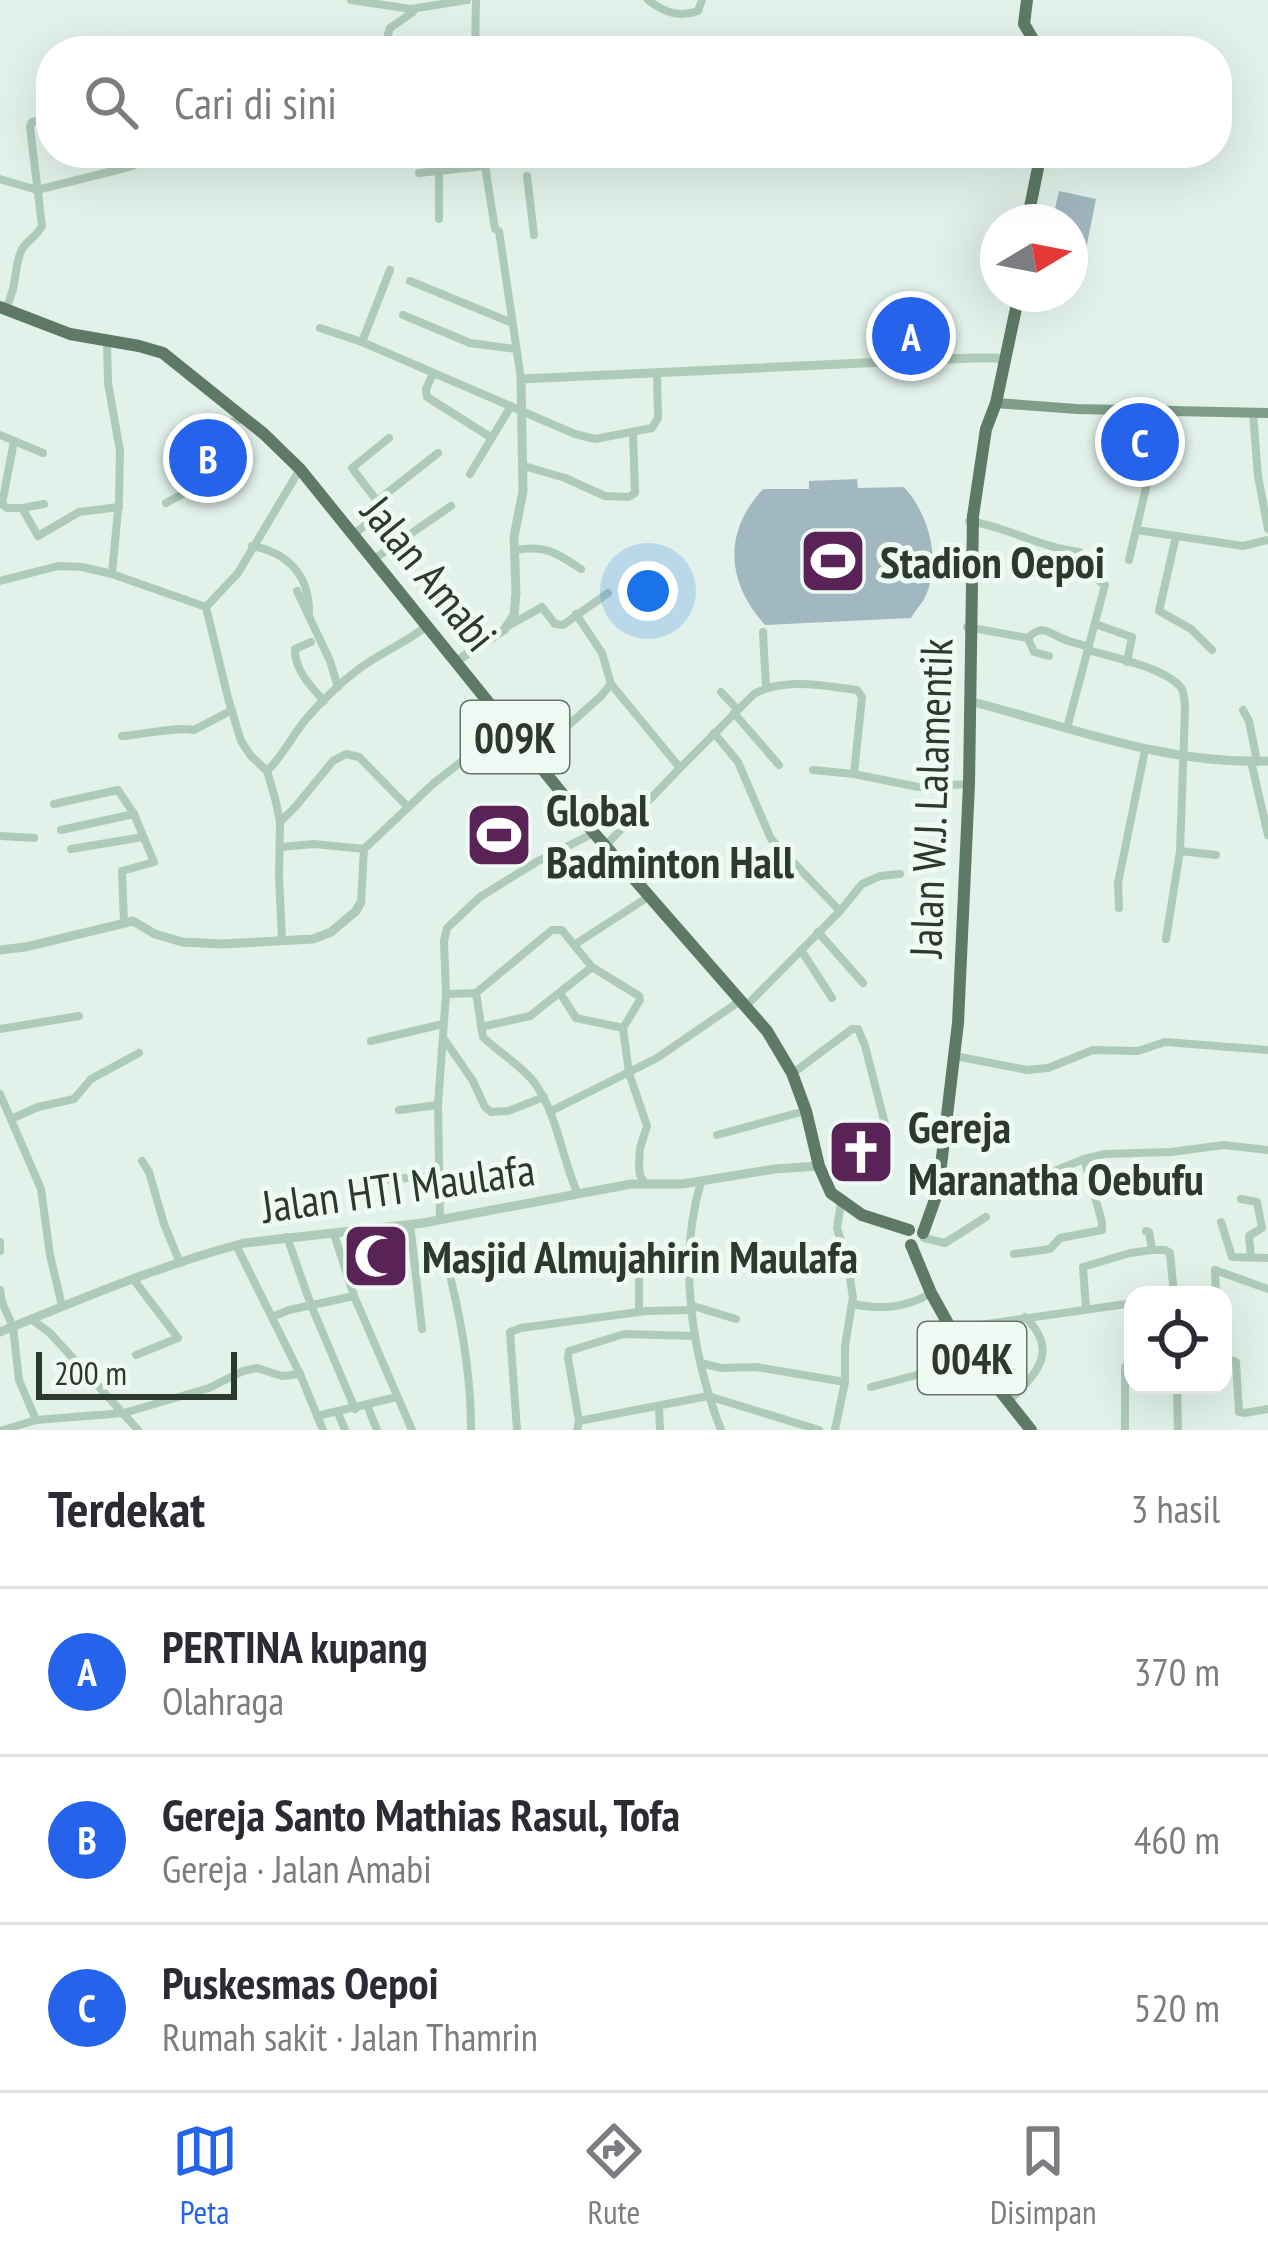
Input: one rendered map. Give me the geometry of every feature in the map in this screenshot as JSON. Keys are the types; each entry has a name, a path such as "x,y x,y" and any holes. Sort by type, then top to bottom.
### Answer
{"main road":[{"path":"1025,0 1024,24 1029,36"},
{"path":"1034,204 1041,168"},
{"name":"Jalan Amabi","path":"3,308 66,333 164,353 300,469 604,846 775,1042 806,1111 819,1166 841,1203"},
{"path":"841,1203 915,1237 935,1191 955,1034 975,460 1011,312"},
{"path":"992,403 1077,410 1268,413"},
{"name":"Jalan W.J. Lalamentik","path":"935,1191 955,1056 967,784"},
{"name":"004K","path":"915,1237 924,1278 951,1329 1031,1430"}],"street":[{"path":"351,0 403,9 472,0 475,36"},
{"path":"649,0 682,16 698,11 702,0"},
{"path":"388,36 390,28 419,8"},
{"path":"3,308 13,296 22,250 41,230 30,128 36,121"},
{"path":"0,179 38,190 125,168"},
{"path":"419,173 467,168"},
{"path":"485,168 520,379 516,409 524,466 514,550 515,608 508,626"},
{"path":"439,171 440,219"},
{"path":"527,176 534,235"},
{"path":"362,342 389,270"},
{"path":"410,281 512,322"},
{"path":"403,315 460,340 516,349"},
{"path":"320,328 591,438 652,428 657,422 657,373"},
{"path":"107,342 108,383 120,451 112,574"},
{"path":"520,379 1000,360"},
{"path":"433,374 426,388 428,397 492,438"},
{"path":"470,474 516,409"},
{"path":"1129,560 1164,411"},
{"path":"1253,413 1268,529"},
{"path":"166,503 196,486 190,435 243,418"},
{"path":"524,466 604,496 629,497 634,493 633,433"},
{"path":"0,435 43,453"},
{"path":"353,535 382,512 352,466 389,438"},
{"path":"14,442 2,504 7,508 44,504"},
{"path":"377,501 431,460"},
{"path":"206,607 238,573 300,469"},
{"path":"373,560 452,506"},
{"path":"22,508 40,536 74,514 118,507"},
{"path":"970,522 1080,551 1084,570 1106,585 1067,728"},
{"path":"1137,530 1243,546 1268,540"},
{"path":"1176,536 1159,608 1163,616 1191,628 1212,650"},
{"path":"252,546 299,571 308,594 310,620"},
{"path":"514,550 546,549 581,569"},
{"path":"0,581 58,566 82,567 206,607"},
{"path":"297,591 339,689"},
{"path":"455,662 542,607 561,626 608,593"},
{"path":"206,607 244,747 267,771 280,822 282,939"},
{"path":"576,614 602,653 611,684 680,768"},
{"path":"1095,625 1132,638 1127,662"},
{"path":"267,771 324,701 364,665 427,626"},
{"path":"969,627 1028,638"},
{"path":"1028,638 1045,630 1155,671 1181,688 1185,709 1180,851 1166,940"},
{"path":"763,632 766,688"},
{"path":"1028,638 1034,652 1048,656"},
{"path":"311,642 294,655 324,701"},
{"path":"532,758 611,684"},
{"path":"604,846 736,711 766,688 857,690 862,697 854,774"},
{"path":"722,692 779,765"},
{"path":"968,706 1145,750 1259,761"},
{"path":"122,736 194,730 232,710"},
{"path":"1243,710 1259,761 1268,835"},
{"path":"0,950 134,921 182,942 313,939 331,932 361,902 364,849 407,806 507,726"},
{"path":"714,733 738,762 771,839 840,911"},
{"path":"1119,908 1118,884 1145,750"},
{"path":"280,822 342,755 359,757 407,806"},
{"path":"813,770 918,787 967,784"},
{"path":"53,804 118,790 134,814 154,862 122,871 124,923"},
{"path":"62,830 134,814"},
{"path":"440,1219 438,1105 446,994 444,941 449,924 480,897 594,833"},
{"path":"0,836 34,838"},
{"path":"71,849 143,837"},
{"path":"280,847 314,844 364,849"},
{"path":"1180,851 1216,855"},
{"path":"551,1111 657,1058 744,1003 862,884 900,874"},
{"path":"574,944 648,897"},
{"path":"446,994 476,993 552,930 562,930 592,967 639,996 623,1028 629,1073 647,1126 639,1166 645,1184"},
{"path":"818,932 862,983"},
{"path":"801,950 832,998"},
{"path":"481,1027 530,1016 592,967"},
{"path":"476,993 487,1041 521,1067 544,1097 577,1192"},
{"path":"560,993 576,1018 623,1028"},
{"path":"0,1029 79,1016"},
{"path":"371,1041 443,1024"},
{"path":"792,1073 857,1029 885,1124"},
{"path":"443,1038 491,1112 508,1111 544,1097"},
{"path":"955,1056 1027,1070 1064,1064 1094,1050 1138,1051 1166,1042 1268,1050"},
{"path":"11,1118 74,1100 91,1079 139,1053"},
{"path":"0,1094 41,1189 57,1308 50,1334"},
{"path":"398,1110 438,1105"},
{"path":"717,1135 806,1111"},
{"path":"935,1191 1035,1179 1105,1154 1224,1145 1268,1150"},
{"path":"1014,1254 1050,1249 1060,1238 1102,1230 1084,1159"},
{"path":"142,1161 180,1263"},
{"name":"Jalan HTI Maulafa","path":"0,1332 219,1248 410,1224 577,1192 819,1166"},
{"path":"364,1181 439,1176"},
{"path":"701,1182 692,1223 692,1307 707,1396 721,1430"},
{"path":"1241,1199 1257,1202 1262,1228 1249,1236 1251,1257"},
{"path":"835,1430 853,1304 837,1228 841,1203"},
{"path":"915,1237 945,1243 986,1216"},
{"path":"1221,1222 1232,1257 1268,1258"},
{"path":"410,1224 422,1329"},
{"path":"1146,1232 1152,1250"},
{"path":"334,1234 354,1295 412,1430"},
{"path":"286,1236 355,1409"},
{"path":"236,1245 300,1374 322,1430"},
{"path":"1086,1309 1083,1267 1165,1250 1170,1253 1173,1286"},
{"path":"559,1256 577,1256 593,1269 619,1253 631,1252 639,1278 639,1311"},
{"path":"1215,1286 1214,1270 1268,1289"},
{"path":"134,1280 178,1338 136,1355"},
{"path":"451,1280 470,1388 470,1430"},
{"path":"0,1290 13,1327 19,1380 36,1420"},
{"path":"853,1304 882,1309 931,1293"},
{"path":"272,1317 354,1295"},
{"path":"951,1329 1124,1304"},
{"path":"518,1430 510,1332 692,1307 736,1319"},
{"path":"1008,1402 1032,1378 1042,1358 1041,1336 1025,1317"},
{"path":"31,1319 138,1430"},
{"path":"695,1336 619,1334 569,1351 578,1425 707,1396 819,1430"},
{"path":"871,1387 974,1360"},
{"path":"1232,1361 1236,1362 1239,1412 1268,1409"},
{"path":"701,1363 716,1368 756,1366 845,1382"},
{"path":"2,1430 36,1420 67,1425 124,1413 221,1384 257,1368 282,1376 300,1374"},
{"path":"1125,1394 1125,1430"},
{"path":"1177,1394 1178,1430"},
{"path":"317,1415 397,1397"},
{"path":"367,1405 377,1430"},
{"path":"659,1407 660,1430"},
{"path":"338,1413 345,1430"}],"shaded area":[{"path":"1059,191 1096,199 1088,239 1088,204 1056,204"},
{"name":"Stadion Oepoi","path":"857,479 858,488 904,487 921,512 933,557 923,601 911,618 765,625 743,592 734,557 741,522 750,505 763,489 809,489 809,481"}],"place":[{"name":"PERTINA kupang","path":"911,336"},
{"name":"Puskesmas Oepoi","path":"1140,442"},
{"name":"Gereja Santo Mathias Rasul, Tofa","path":"208,458"},
{"name":"Stadion Oepoi","path":"833,561"},
{"name":"Global Badminton Hall","path":"499,835"},
{"name":"Gereja Maranatha Oebufu","path":"861,1152"},
{"name":"Masjid Almujahirin Maulafa","path":"376,1256"}]}
